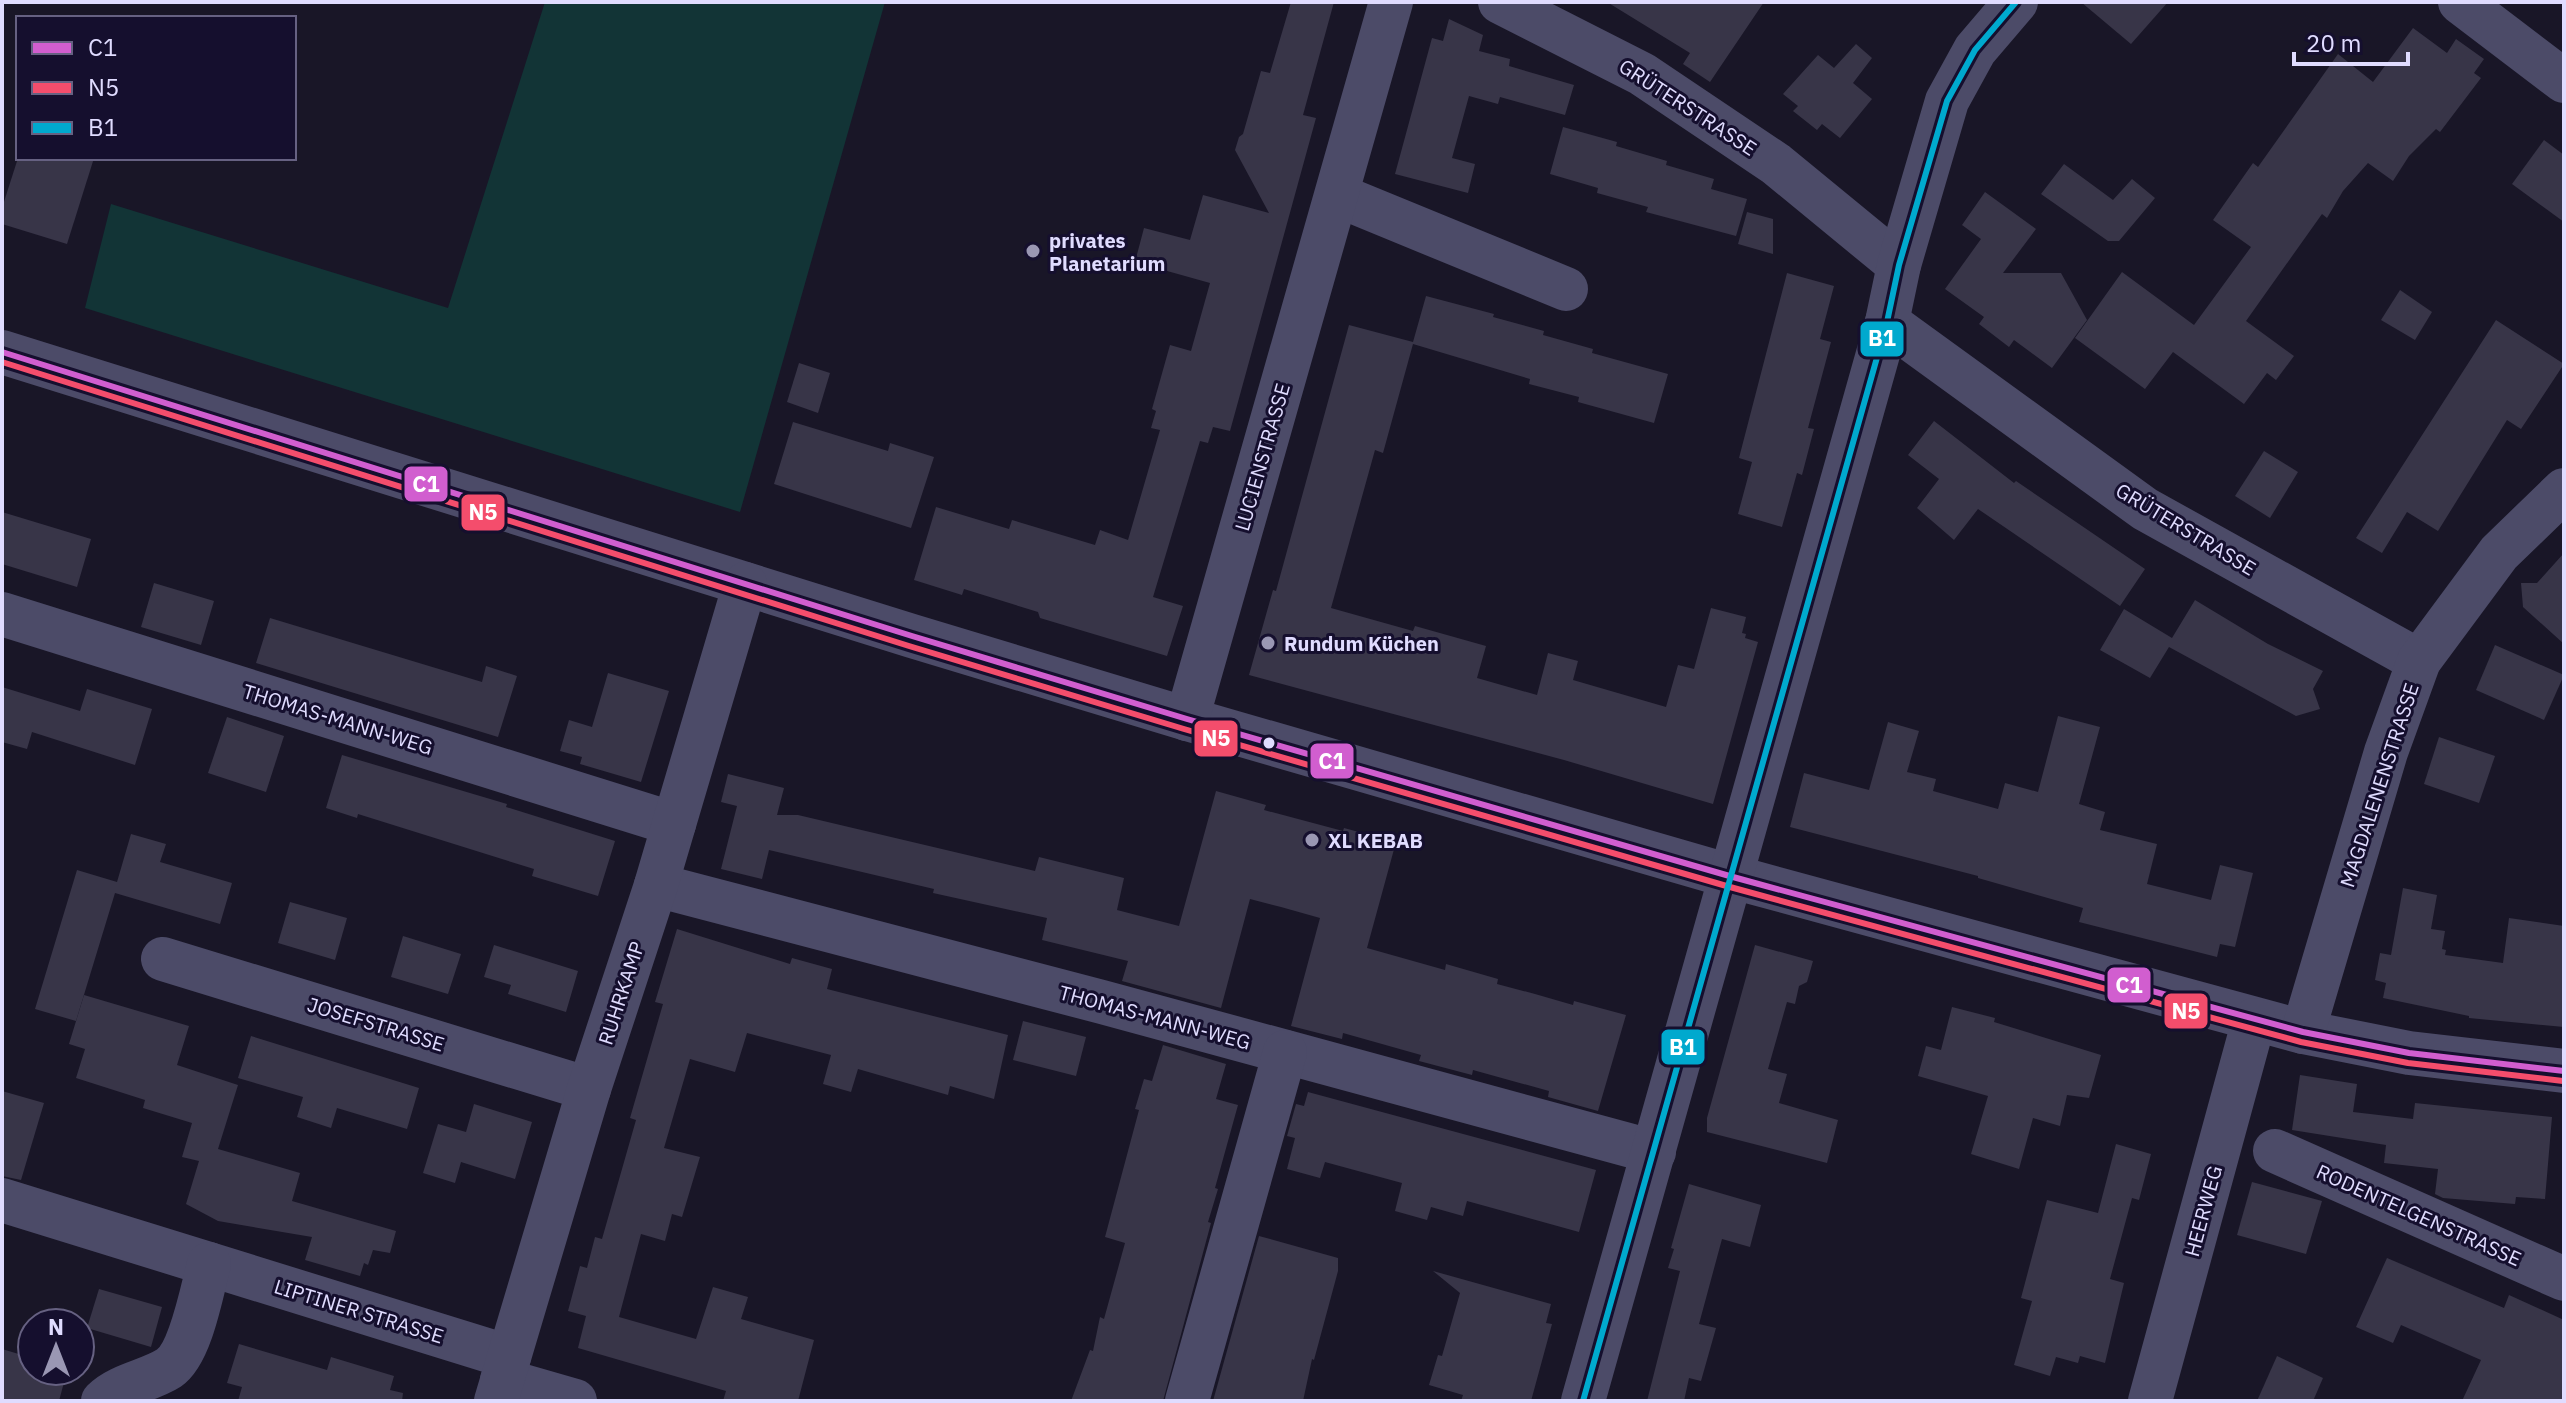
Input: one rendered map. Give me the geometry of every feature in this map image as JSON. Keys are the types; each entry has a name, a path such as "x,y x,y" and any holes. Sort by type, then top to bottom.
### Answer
{"street":[{"name":"LUCIENSTRASSE","path":"1187,719 1391,2"},
{"name":"GRÜTERSTRASSE","path":"1500,2 1642,74 1776,164 1899,265"},
{"path":"1583,1401 1733,877 1887,322 1899,265 1947,101 1975,50 2016,2"},
{"path":"2460,2 2564,81"},
{"path":"1337,195 1566,289"},
{"name":"GRÜTERSTRASSE","path":"1887,322 2145,509 2419,661"},
{"path":"2,352 1187,719 1733,877 2303,1032 2409,1053 2564,1071"},
{"name":"MAGDALENENSTRASSE","path":"2303,1032 2386,752 2419,661 2499,553 2564,490"},
{"name":"RUHRKAMP","path":"502,1379 589,1089 656,885 745,584"},
{"name":"THOMAS-MANN-WEG","path":"2,614 674,824"},
{"name":"THOMAS-MANN-WEG","path":"656,885 1654,1152"},
{"name":"JOSEFSTRASSE","path":"163,959 589,1089"},
{"name":"HEERWEG","path":"2150,1401 2254,1020"},
{"path":"1187,1401 1285,1052"},
{"name":"RODENTELGENSTRASSE","path":"2275,1151 2564,1279"},
{"name":"LIPTINER STRASSE","path":"2,1200 209,1264 502,1379 575,1401"},
{"path":"103,1401 169,1368 178,1360 185,1347 209,1264"}],"green space":[{"path":"545,2 885,2 740,512 85,308 111,204 448,308"}],"building":[{"path":"1291,2 1334,2 1303,115 1316,118 1230,431 1213,427 1208,443 1200,441 1153,597 1183,606 1167,656 1040,618 1038,612 964,589 962,595 914,580 936,507 1009,529 1012,520 1095,545 1100,530 1128,540 1160,430 1151,428 1156,411 1152,409 1170,345 1191,351 1210,283 1135,262 1144,228 1190,240 1203,195 1269,213 1235,150 1243,134 1261,71 1270,73"},
{"path":"1607,2 1764,2 1710,82 1683,64 1690,53"},
{"path":"2081,2 2168,2 2131,44"},
{"path":"1449,19 1483,35 1479,51 1510,59 1509,66 1574,85 1565,115 1500,97 1498,104 1469,96 1452,158 1475,164 1468,193 1395,174 1432,38 1443,41"},
{"path":"2413,28 2447,53 2456,39 2484,59 2474,73 2481,78 2440,132 2436,129 2409,156 2393,181 2368,163 2343,191 2327,218 2322,214 2246,321 2294,356 2276,380 2267,373 2244,404 2173,352 2145,389 2075,338 2122,272 2194,325 2251,247 2213,220 2253,163 2258,167 2338,54 2373,82"},
{"path":"1856,44 1872,58 1853,83 1872,99 1840,138 1822,124 1817,130 1793,111 1798,106 1783,94 1818,55 1834,68"},
{"path":"1563,127 1617,142 1616,146 1714,179 1711,189 1747,199 1736,236 1646,212 1648,207 1597,193 1598,188 1550,174"},
{"path":"2544,140 2564,155 2564,222 2512,184"},
{"path":"17,160 93,160 67,244 2,224 2,208"},
{"path":"2064,164 2113,200 2132,179 2155,198 2119,241 2108,241 2041,194"},
{"path":"1985,192 2036,229 2003,273 2061,273 2087,320 2052,368 2014,340 2009,347 1979,324 1984,317 1945,289 1981,239 1962,225"},
{"path":"1747,212 1773,219 1773,254 1738,244"},
{"path":"1787,273 1834,286 1820,339 1831,342 1808,428 1814,429 1802,475 1797,473 1782,527 1738,514 1752,462 1739,458"},
{"path":"2400,290 2432,312 2415,340 2381,320"},
{"path":"1426,296 1494,314 1493,317 1544,331 1543,335 1593,349 1592,353 1668,374 1654,423 1578,402 1579,397 1529,384 1530,379 1413,344 1383,453 1375,450 1331,608 1413,631 1415,626 1486,646 1477,678 1537,695 1548,653 1578,661 1573,680 1666,707 1678,665 1694,669 1711,608 1746,617 1742,633 1746,634 1745,638 1758,642 1713,804 1564,760 1249,675 1273,590 1276,591 1349,325 1413,342"},
{"path":"2496,320 2564,364 2521,429 2507,420 2438,531 2407,512 2382,553 2356,538"},
{"path":"799,363 830,373 818,413 787,402"},
{"path":"1934,421 2014,483 2016,481 2145,569 2120,606 1978,509 1954,540 1917,508 1939,479 1908,455"},
{"path":"793,422 888,451 890,443 934,457 911,528 774,484"},
{"path":"2264,451 2298,472 2270,518 2235,496"},
{"path":"2,512 91,539 77,587 2,564"},
{"path":"2564,553 2564,644 2523,607 2521,583 2537,583"},
{"path":"154,583 214,601 201,645 141,627"},
{"path":"2195,600 2268,644 2323,671 2313,689 2320,709 2296,716 2169,647 2150,678 2100,650 2124,609 2172,638"},
{"path":"270,618 482,682 486,666 517,676 498,737 256,663"},
{"path":"2495,645 2564,675 2544,720 2476,690"},
{"path":"608,673 669,691 641,782 580,764 582,757 560,751 569,720 592,727"},
{"path":"2,687 80,711 87,689 152,709 135,765 32,732 27,749 2,742"},
{"path":"2058,716 2100,727 2079,804 2105,812 2100,830 2157,844 2147,884 2211,900 2220,865 2253,873 2235,947 2220,944 2217,957 2079,922 2083,908 1978,876 1790,827 1804,773 1869,790 1888,722 1919,731 1907,772 1936,779 1933,791 1998,809 2005,783 2038,792"},
{"path":"227,717 284,736 266,792 208,773"},
{"path":"2439,737 2495,756 2479,803 2424,784"},
{"path":"342,755 507,804 506,807 615,841 598,896 532,876 534,869 358,814 357,818 326,808"},
{"path":"728,774 784,788 777,815 798,815 1035,871 1039,857 1124,878 1117,910 1179,926 1216,791 1266,805 1264,810 1396,842 1367,948 1445,970 1446,964 1498,979 1497,984 1573,1005 1574,1001 1626,1015 1598,1111 1548,1097 1549,1091 1473,1070 1472,1075 1419,1061 1421,1055 1343,1033 1342,1039 1291,1026 1320,918 1281,907 1250,899 1221,1008 1122,981 1128,961 1042,940 1047,918 933,893 934,889 769,850 762,879 721,869 737,806 721,802"},
{"path":"131,834 166,844 160,862 232,883 220,924 115,893 76,1021 35,1009 77,870 117,882"},
{"path":"2403,888 2437,895 2431,929 2445,931 2442,949 2446,950 2445,955 2503,963 2509,918 2564,926 2564,1027 2469,1018 2383,998 2386,983 2375,980 2380,953 2391,955"},
{"path":"290,902 347,918 335,960 278,943"},
{"path":"677,929 790,964 792,958 832,969 827,989 1008,1035 994,1099 950,1086 948,1095 858,1069 851,1092 823,1084 831,1055 747,1033 735,1072 690,1059 664,1148 700,1157 682,1217 672,1214 665,1241 641,1234 619,1317 696,1339 713,1287 748,1297 741,1319 814,1340 798,1401 723,1401 726,1391 578,1348 586,1316 568,1311 580,1266 587,1268 595,1237 602,1239 636,1120 630,1118 663,1004 655,1002"},
{"path":"403,936 461,954 448,994 391,977"},
{"path":"494,945 578,971 566,1012 508,994 511,985 484,977"},
{"path":"1755,945 1813,961 1807,982 1799,986 1795,1004 1787,1002 1768,1069 1787,1074 1779,1103 1838,1120 1827,1163 1707,1132 1707,1118"},
{"path":"84,995 189,1026 177,1065 238,1085 218,1149 300,1173 292,1201 396,1231 390,1253 373,1250 360,1276 305,1260 312,1237 218,1221 186,1204 199,1161 182,1157 192,1123 143,1108 145,1100 76,1078 85,1049 69,1044"},
{"path":"1952,1007 1995,1018 1994,1022 2101,1055 2089,1098 2067,1095 2060,1126 2033,1118 2019,1169 1971,1154 1988,1096 1918,1076 1926,1046 1941,1050"},
{"path":"1023,1021 1086,1037 1076,1076 1013,1060"},
{"path":"251,1036 419,1088 407,1129 337,1108 331,1128 297,1117 303,1097 238,1078"},
{"path":"1163,1045 1226,1064 1216,1099 1238,1105 1215,1188 1218,1189 1208,1222 1211,1223 1163,1401 1071,1401 1090,1350 1093,1351 1100,1317 1104,1319 1125,1243 1105,1237 1139,1110 1135,1109 1144,1079 1152,1081"},
{"path":"2300,1075 2357,1084 2353,1112 2413,1119 2415,1103 2552,1117 2545,1199 2516,1197 2515,1204 2443,1198 2435,1194 2438,1169 2384,1163 2386,1145 2292,1130"},
{"path":"2,1091 44,1103 21,1180 2,1176"},
{"path":"1308,1092 1596,1170 1579,1232 1467,1201 1463,1216 1431,1207 1427,1220 1395,1211 1402,1183 1325,1162 1320,1178 1287,1169 1295,1138 1287,1136 1296,1104 1304,1106"},
{"path":"474,1104 532,1122 515,1179 461,1162 455,1183 423,1173 438,1124 466,1132"},
{"path":"2116,1144 2151,1154 2139,1200 2132,1198 2110,1279 2124,1283 2105,1363 2080,1356 2078,1363 2056,1357 2050,1376 2014,1365 2032,1301 2021,1298 2047,1200 2098,1213"},
{"path":"2252,1182 2322,1201 2306,1254 2237,1235"},
{"path":"1689,1184 1761,1205 1750,1247 1722,1239 1699,1324 1716,1328 1701,1381 1689,1378 1684,1401 1647,1401 1680,1271 1668,1268"},
{"path":"1259,1236 1338,1258 1338,1271 1303,1401 1213,1401"},
{"path":"2387,1258 2504,1308 2509,1295 2564,1320 2564,1401 2462,1401 2481,1360 2401,1325 2393,1343 2356,1327"},
{"path":"1433,1271 1551,1304 1546,1323 1552,1324 1531,1401 1461,1401 1463,1395 1429,1385 1438,1355 1442,1356 1460,1293"},
{"path":"99,1289 162,1307 151,1347 96,1331 96,1307 93,1307"},
{"path":"239,1344 327,1370 331,1357 394,1376 390,1390 403,1393 402,1401 238,1401 242,1387 227,1383"},
{"path":"2,1349 16,1353 16,1387 63,1387 59,1401 2,1401"},
{"path":"2277,1356 2323,1378 2313,1401 2257,1401"}],"transit line":[{"name":"B1","path":"1583,1401 1947,101 1975,50 2016,2"},
{"name":"C1","path":"2,352 912,636 1733,877 2303,1032 2409,1053 2564,1071"},
{"name":"N5","path":"2,362 909,646 1730,887 2301,1042 2408,1063 2563,1081"}],"place":[{"name":"privates Planetarium","path":"1033,251"},
{"name":"Rundum Küchen","path":"1268,643"},
{"name":"XL KEBAB","path":"1312,840"}]}
